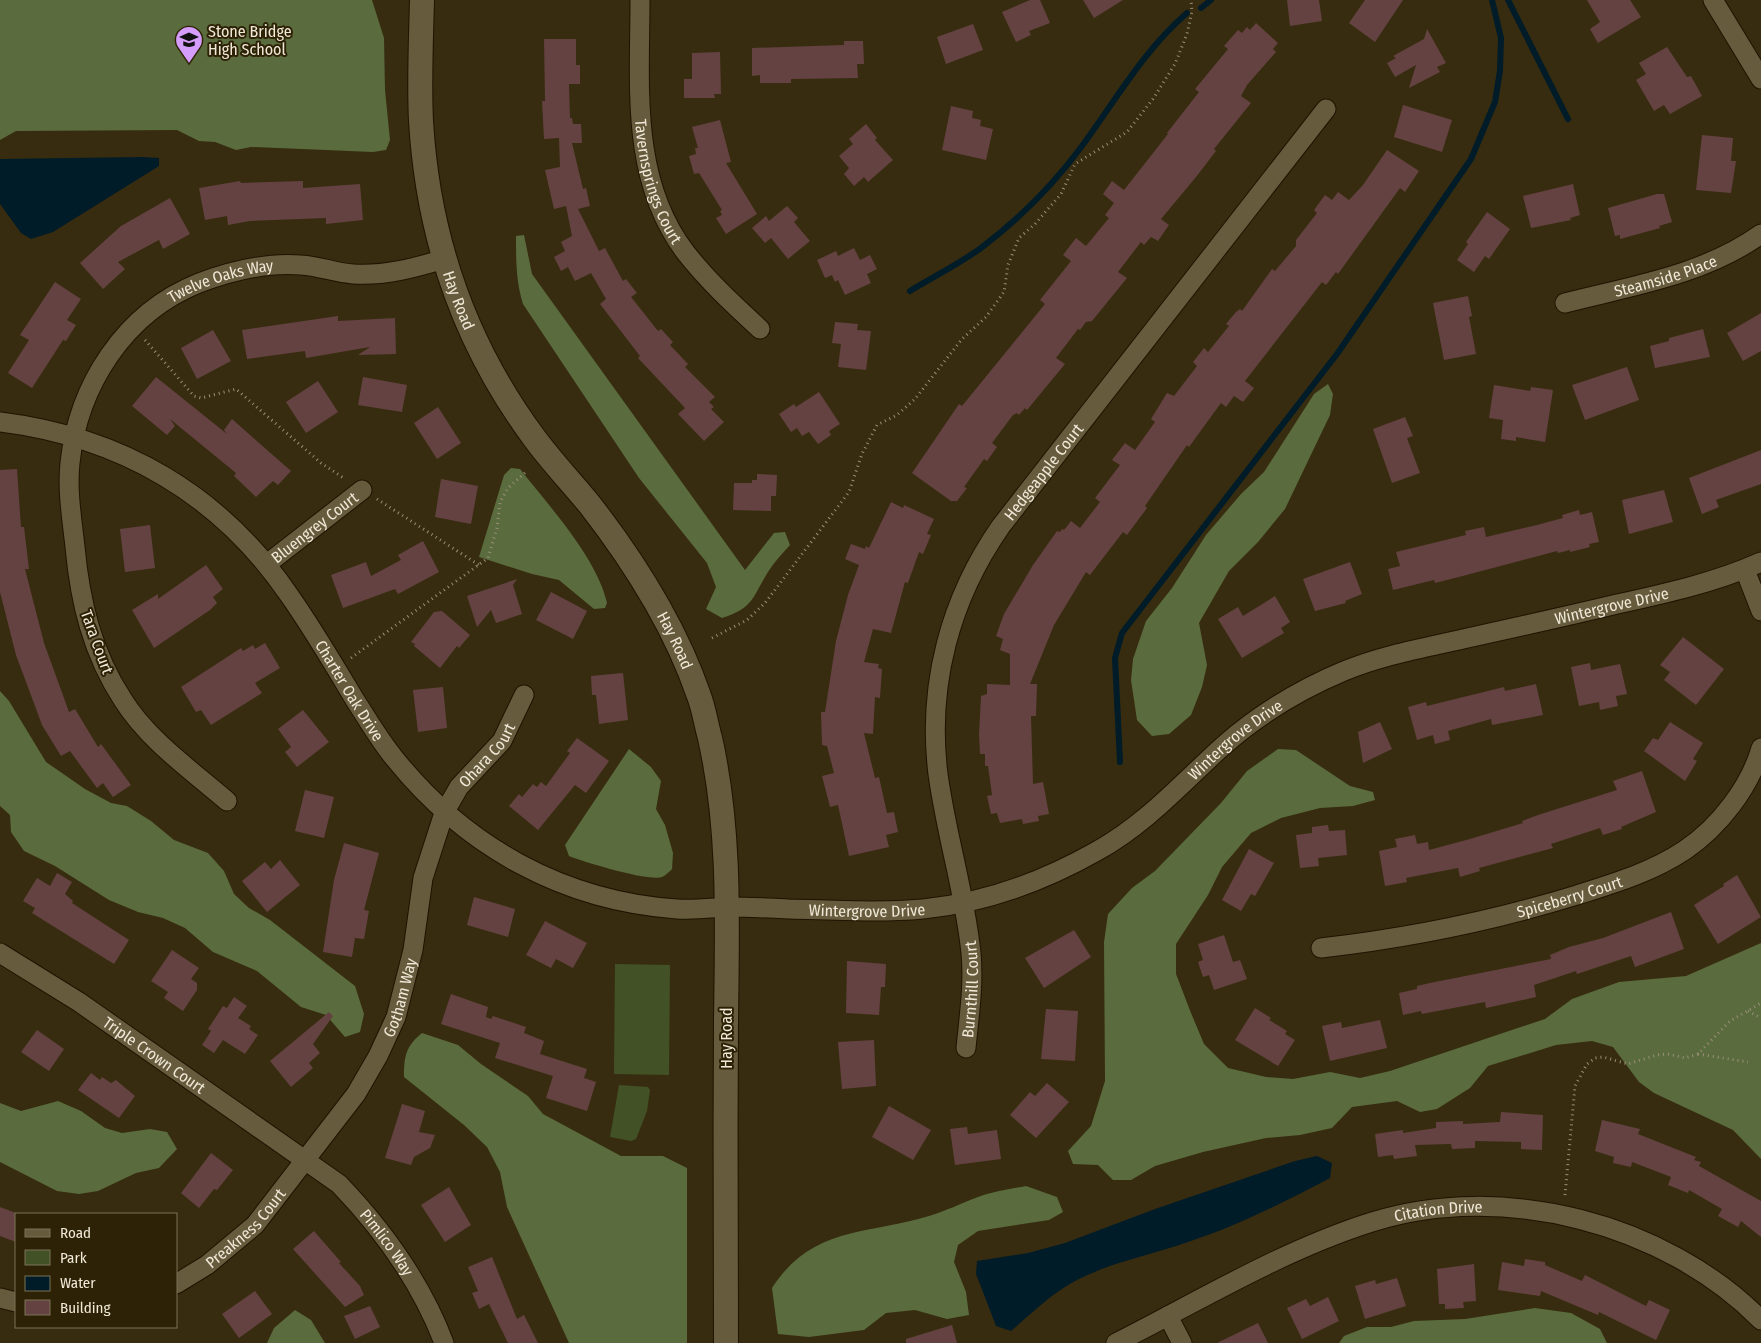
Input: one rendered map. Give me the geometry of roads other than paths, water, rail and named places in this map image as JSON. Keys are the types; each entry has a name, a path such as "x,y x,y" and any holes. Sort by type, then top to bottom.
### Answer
{"street":[{"name":"Hay Road","path":"422,0 421,120 426,174 444,259 461,311 479,351 534,438 589,504 628,556 682,650 701,701 715,760 726,848 726,1343"},
{"name":"Tavernsprings Court","path":"640,0 640,125 649,175 660,207 685,251 706,277 760,329"},
{"path":"1713,0 1761,79"},
{"name":"Hedgeapple Court","path":"962,902 938,774 935,740 936,705 940,670 948,636 959,602 973,571 1001,526 1326,109"},
{"name":"Steamside Place","path":"1564,303 1673,275 1706,264 1761,234"},
{"name":"Twelve Oaks Way","path":"74,437 92,383 121,339 133,327 174,295 232,271 271,264 302,265 354,274 383,273 415,268 444,259"},
{"name":"Charter Oak Drive","path":"0,422 34,426 74,437 130,457 181,486 227,522 267,564 386,748 414,783 444,813 477,839 509,859 543,876 578,890 650,906 682,909 727,907"},
{"name":"Tara Court","path":"74,437 69,491 78,576 85,616 98,652 124,702 140,723 227,801"},
{"name":"Bluengrey Court","path":"267,564 362,490"},
{"path":"1753,566 1761,611"},
{"name":"Wintergrove Drive","path":"727,907 895,911 929,908 962,902 1015,889 1063,870 1129,831 1174,795 1223,746 1254,721 1291,697 1338,673 1388,655 1666,593 1753,566"},
{"name":"Ohara Court","path":"444,813 459,787 502,741 524,694"},
{"name":"Spiceberry Court","path":"1321,948 1390,940 1474,924 1625,880 1657,867 1686,849 1712,827 1744,786 1761,748"},
{"name":"Gotham Way","path":"305,1160 356,1094 378,1056 396,1017 413,950 423,878 444,813"},
{"name":"Burnthill Court","path":"962,902 971,955 971,989 966,1048"},
{"name":"Triple Crown Court","path":"0,953 79,1002 305,1160"},
{"name":"Preakness Court","path":"178,1283 207,1265 255,1225 305,1160"},
{"name":"Pimlico Way","path":"305,1160 339,1184 365,1211 413,1276 444,1343"},
{"name":"Citation Drive","path":"1116,1343 1326,1238 1382,1220 1424,1211 1474,1207 1541,1212 1590,1222 1623,1232 1669,1252 1712,1280 1761,1320"},
{"path":"0,1298 15,1302"},
{"path":"1168,1316 1182,1343"}],"water":[{"path":"159,158 159,166 53,232 31,239 21,233 0,204 0,159"},
{"path":"1317,1156 1332,1163 1330,1178 1278,1205 1225,1229 1104,1268 1077,1280 1051,1297 1011,1331 996,1326 976,1274 977,1261 1028,1253 1065,1243 1155,1209 1295,1161"}],"waterway":[{"path":"1201,8 1211,0"},
{"path":"1120,762 1115,658 1122,633 1337,354 1471,159 1495,102 1500,71 1501,38 1492,0"},
{"path":"1508,0 1568,119"},
{"path":"910,291 981,248 1035,201 1082,146 1143,60 1187,13"}],"place":[{"name":"Stone Bridge High School","path":"189,64"}]}
